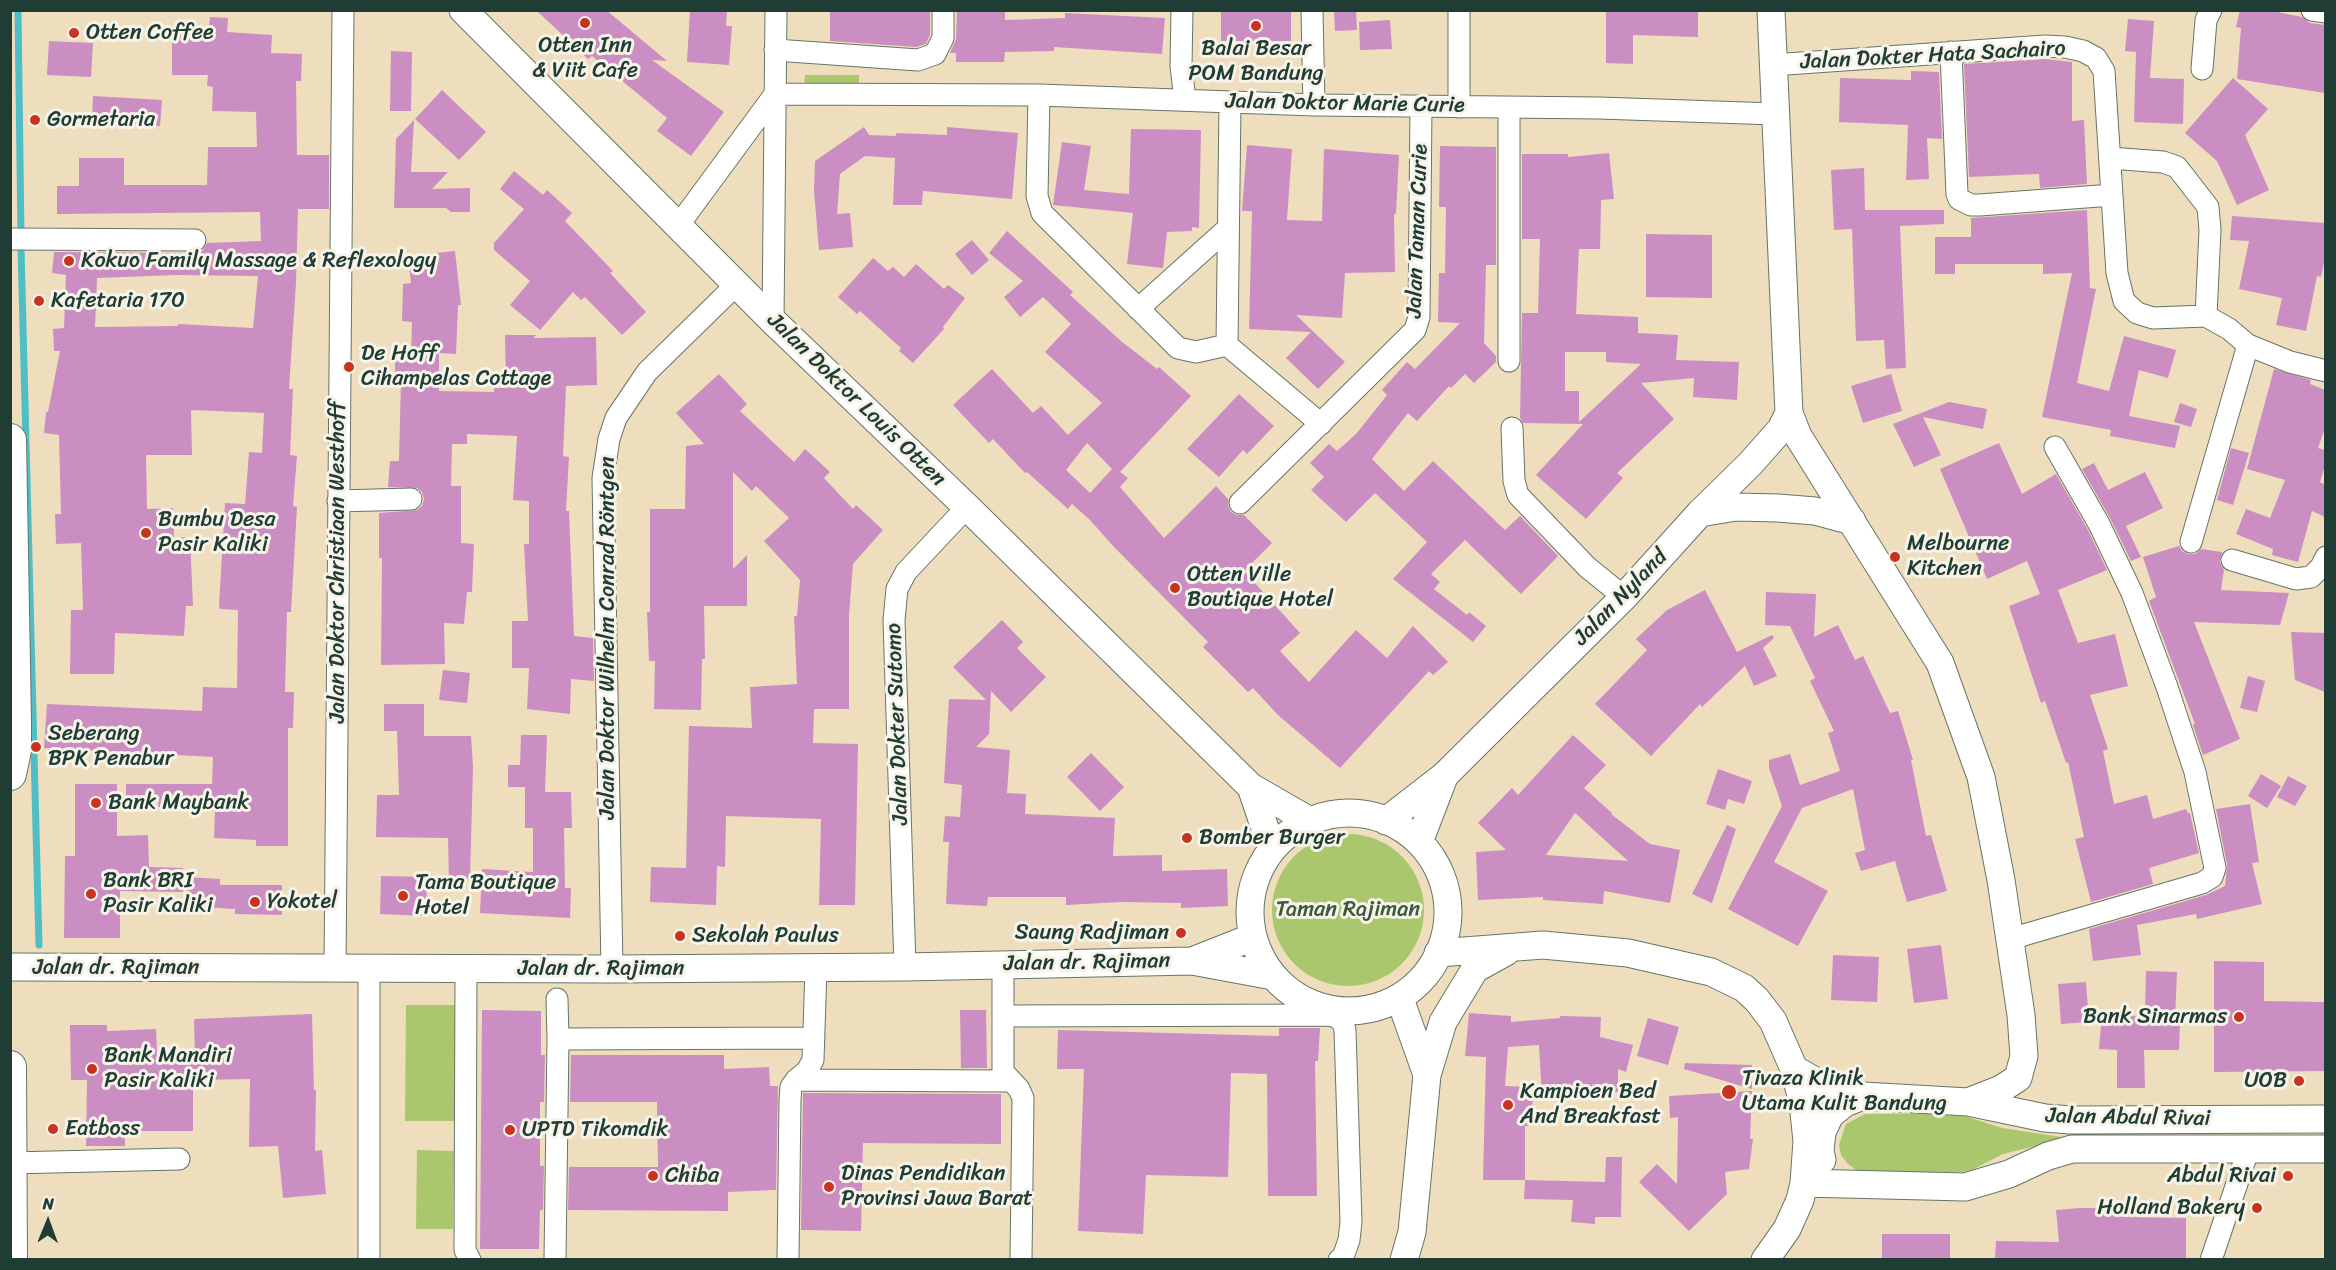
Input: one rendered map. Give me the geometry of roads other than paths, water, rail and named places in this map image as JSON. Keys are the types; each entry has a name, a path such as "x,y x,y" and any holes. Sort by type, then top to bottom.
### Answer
{"highway":[{"path":"10,440 15,722 15,750 10,774"},
{"path":"10,1067 11,1260"}],"main road":[{"name":"Jalan Doktor Louis Otten","path":"463,10 774,321 967,507 1251,787 1310,821"},
{"path":"1771,10 1789,413 1798,436 1940,663 1964,724 1981,777 2022,1015 2024,1056 2018,1078 2001,1089 1968,1101"},
{"name":"Jalan Nyland","path":"1386,821 1444,776 1624,597 1701,513 1750,464 1781,429 1789,413"},
{"path":"1701,513 1736,507 1778,508 1815,511 1852,521"},
{"name":"Jalan Nyland","path":"1419,842 1444,776"},
{"name":"Jalan Doktor Louis Otten","path":"1251,787 1272,849"},
{"path":"1335,814 1374,816 1398,826 1419,842 1435,864 1445,888 1448,908 1446,928 1438,953 1424,975 1408,994 1400,999 1356,1010 1330,1008 1299,997 1273,976 1258,951 1253,937 1250,914 1251,891 1263,862 1272,849 1283,837 1310,821 1335,814"},
{"name":"Jalan dr. Rajiman","path":"1192,961 1253,937"},
{"path":"1438,953 1543,945 1628,953 1663,959 1727,978 1744,988 1765,1009 1782,1038 1794,1069 1806,1121 1807,1159 1804,1183 1794,1216 1778,1244 1765,1260"},
{"path":"1404,1260 1412,1232 1427,1075 1443,1022 1476,969 1509,951 1543,945"},
{"name":"Jalan dr. Rajiman","path":"10,967 816,968 1192,961 1273,976"},
{"path":"1400,999 1427,1075"},
{"name":"Jalan Abdul Rivai","path":"1794,1069 1827,1088 1863,1096 1968,1101 2046,1118 2071,1120 2325,1119"},
{"path":"1838,1184 1825,1169 1820,1151 1822,1132 1830,1115 1845,1103 1863,1096"},
{"name":"Jalan Abdul Rivai","path":"1804,1183 1965,1187 2008,1174 2048,1156 2072,1149 2325,1149"},
{"path":"1412,1232 1422,1260"}],"street":[{"name":"Jalan Doktor Christiaan Westhoff","path":"335,969 343,10"},
{"path":"774,321 776,10"},
{"path":"775,50 918,60 935,54 943,38 943,10"},
{"path":"1182,10 1181,66 1185,100"},
{"path":"1312,10 1314,105"},
{"path":"1459,10 1459,107"},
{"path":"2202,69 2206,20 2211,10"},
{"path":"2312,10 2325,12"},
{"name":"Jalan Dokter Hata Sachairo","path":"1772,64 2044,46 2083,51 2096,58 2104,71 2117,273 2124,301 2137,313 2153,318 2206,316"},
{"path":"1951,52 1959,199 1971,205 1980,205 2112,195"},
{"path":"677,223 686,215 775,94"},
{"name":"Jalan Doktor Marie Curie","path":"775,94 1039,95 1230,103 1599,108 1775,114"},
{"path":"1039,95 1038,206 1042,213 1178,348 1196,352 1227,345"},
{"path":"1230,103 1227,345 1321,424"},
{"name":"Jalan Taman Curie","path":"1240,503 1415,330 1419,317 1421,106"},
{"path":"1509,108 1509,361"},
{"path":"2110,158 2163,162 2177,167 2208,207 2210,230 2206,316 2229,329 2248,345 2290,362 2325,371"},
{"path":"1138,309 1227,229"},
{"path":"10,239 195,240"},
{"name":"Jalan Doktor Wilhelm Conrad Röntgen","path":"612,969 603,478 609,439 616,418 647,372 737,284"},
{"path":"2191,542 2248,345"},
{"path":"1512,428 1514,481 1518,495 1587,567 1624,597"},
{"path":"2010,939 2202,883 2212,877 2215,868 2195,772 2167,687 2132,593 2100,524 2055,447"},
{"path":"338,501 411,499"},
{"name":"Jalan Dokter Sutomo","path":"905,967 894,620 897,590 906,572 967,507"},
{"path":"2232,560 2296,579 2310,577 2321,567 2325,557"},
{"path":"1003,965 1003,1072 1019,1089 1023,1098 1021,1260"},
{"path":"369,968 369,1260"},
{"path":"788,1260 791,1087 807,1071 813,1060 816,968"},
{"path":"466,969 465,1250 470,1260"},
{"path":"555,1260 557,999"},
{"path":"1004,1016 1329,1015 1337,1017 1345,1029 1351,1222 1349,1240 1343,1257 1339,1260"},
{"path":"558,1039 814,1038"},
{"path":"796,1080 1010,1081"},
{"path":"2211,1260 2249,1148"},
{"path":"10,1163 179,1159"}],"waterway":[{"path":"18,10 21,236"},
{"path":"21,249 39,945"}],"place":[{"name":"Otten Inn & Viit Cafe","path":"585,23"},
{"name":"Balai Besar POM Bandung","path":"1256,26"},
{"name":"Otten Coffee","path":"74,33"},
{"name":"Gormetaria","path":"35,120"},
{"name":"Kokuo Family Massage & Reflexology","path":"69,261"},
{"name":"Kafetaria 170","path":"39,301"},
{"name":"De Hoff Cihampelas Cottage","path":"349,367"},
{"name":"Bumbu Desa Pasir Kaliki","path":"146,533"},
{"name":"Melbourne Kitchen","path":"1895,557"},
{"name":"Otten Ville Boutique Hotel","path":"1175,588"},
{"name":"Seberang BPK Penabur","path":"36,747"},
{"name":"Bank Maybank","path":"96,803"},
{"name":"Bomber Burger","path":"1187,838"},
{"name":"Bank BRI Pasir Kaliki","path":"91,894"},
{"name":"Tama Boutique Hotel","path":"403,896"},
{"name":"Yokotel","path":"255,902"},
{"name":"Saung Radjiman","path":"1181,933"},
{"name":"Sekolah Paulus","path":"680,936"},
{"name":"Bank Sinarmas","path":"2239,1017"},
{"name":"Bank Mandiri Pasir Kaliki","path":"92,1069"},
{"name":"UOB","path":"2299,1081"},
{"name":"Tivaza Klinik Utama Kulit Bandung","path":"1729,1092"},
{"name":"Kampioen Bed And Breakfast","path":"1508,1105"},
{"name":"Eatboss","path":"53,1129"},
{"name":"UPTD Tikomdik","path":"510,1130"},
{"name":"Chiba","path":"653,1176"},
{"name":"Abdul Rivai","path":"2288,1176"},
{"name":"Dinas Pendidikan Provinsi Jawa Barat","path":"829,1187"},
{"name":"Holland Bakery","path":"2257,1208"}],"park label":[{"name":"Taman Rajiman","path":"1348,910"}]}
